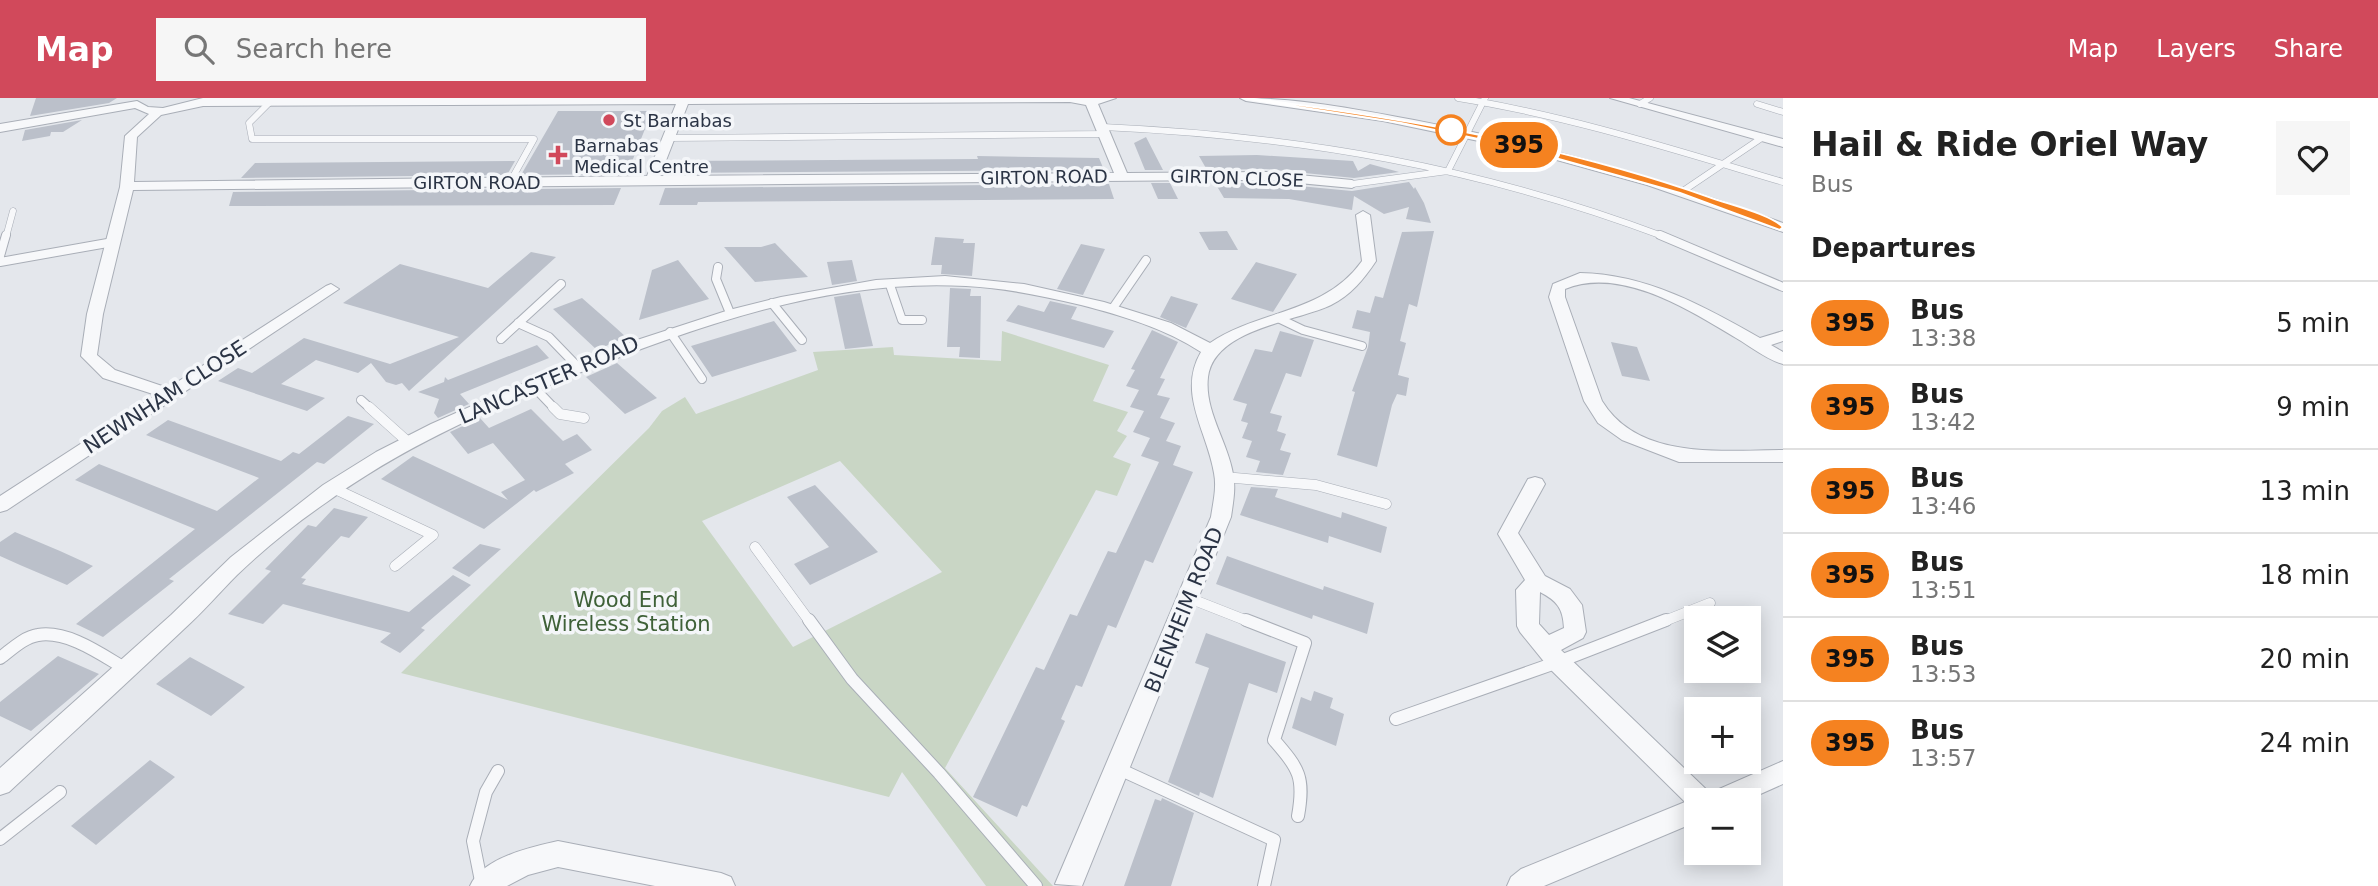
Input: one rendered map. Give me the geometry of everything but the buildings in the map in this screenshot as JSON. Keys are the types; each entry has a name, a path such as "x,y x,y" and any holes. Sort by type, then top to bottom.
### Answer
{"street":[{"path":"0,128 139,101 141,108 158,112 208,101 269,103 366,100 1069,98 1091,102 1110,98"},
{"path":"1246,98 1467,133 1564,156 1683,191 1783,228"},
{"path":"1616,98 1645,101 1783,144"},
{"path":"652,181 669,138 692,100"},
{"path":"1091,102 1122,176"},
{"path":"158,112 131,136 127,187 94,314 89,356 108,374 169,394"},
{"name":"GIRTON ROAD","path":"127,187 158,184 1122,176"},
{"name":"GIRTON CLOSE","path":"1122,176 1266,176 1352,184"},
{"path":"1210,350 1248,328 1315,307 1354,284 1369,261 1363,215"},
{"path":"1783,359 1656,290 1632,281 1594,276 1577,277 1558,288 1557,297 1593,401 1604,419 1628,436 1679,456 1783,456"},
{"name":"LANCASTER ROAD","path":"0,784 272,532 333,488 408,442 578,367 670,332 772,303 925,281 990,283 1033,289 1113,308 1193,338 1210,350"},
{"name":"NEWNHAM CLOSE","path":"0,505 331,289"},
{"path":"1758,344 1783,336"},
{"name":"BLENHEIM ROAD","path":"1069,884 1222,517 1224,477 1200,391 1201,368 1210,350"},
{"path":"1535,484 1508,534 1520,549 1526,566 1538,582 1566,594 1575,611 1575,632 1552,654"},
{"path":"1538,582 1527,590 1528,626 1552,654 1688,788"},
{"path":"1746,788 1783,772"},
{"path":"1521,886 1531,878 1684,815"},
{"path":"483,886 505,870 531,860 558,855 720,886"}],"lane":[{"path":"1458,98 1484,100 1563,118 1723,162 1783,182"},
{"path":"1448,171 1484,100"},
{"path":"269,103 249,123 252,139 534,139 510,182"},
{"path":"1757,104 1783,112"},
{"path":"669,138 1169,129 1269,139 1362,153 1525,189 1688,245 1783,287"},
{"path":"1683,191 1763,137"},
{"path":"1352,184 1448,171"},
{"path":"0,256 13,211"},
{"path":"0,262 113,242"},
{"path":"1113,308 1146,260"},
{"path":"718,267 716,279 730,313"},
{"path":"500,339 561,284"},
{"path":"890,285 902,320 922,320"},
{"path":"772,303 802,340"},
{"path":"1278,318 1303,330 1362,346"},
{"path":"518,324 549,337 578,367"},
{"path":"670,332 702,379"},
{"path":"533,386 560,414 584,418"},
{"path":"362,400 408,442"},
{"path":"1224,477 1316,485 1386,504"},
{"path":"333,488 433,534 395,566"},
{"path":"755,547 852,679 939,773 1036,886"},
{"path":"1189,598 1305,643 1274,740 1302,776 1304,785 1297,816"},
{"path":"1396,719 1552,654 1710,603"},
{"path":"0,658 36,635 53,635 97,652 126,669"},
{"path":"1119,769 1274,840 1264,886"},
{"path":"483,886 473,841 486,792 498,771"},
{"path":"0,839 60,792"}],"green space":[{"name":"Wood End Wireless Station","path":"1002,331 1109,365 1093,401 1128,412 1117,431 1127,436 1113,457 1131,464 1117,496 1096,490 945,768 1053,886 986,886 902,772 889,797 401,673 649,428 662,411 685,397 696,414 818,370 813,352 893,347 894,355 1001,361","holes":["840,461 942,572 793,647 702,521"]}],"bus line":[{"name":"395","path":"1246,98 1401,120 1564,156 1683,191 1783,227"}],"place":[{"name":"St Barnabas","path":"609,120"},
{"name":"Barnabas Medical Centre","path":"558,155"}]}
